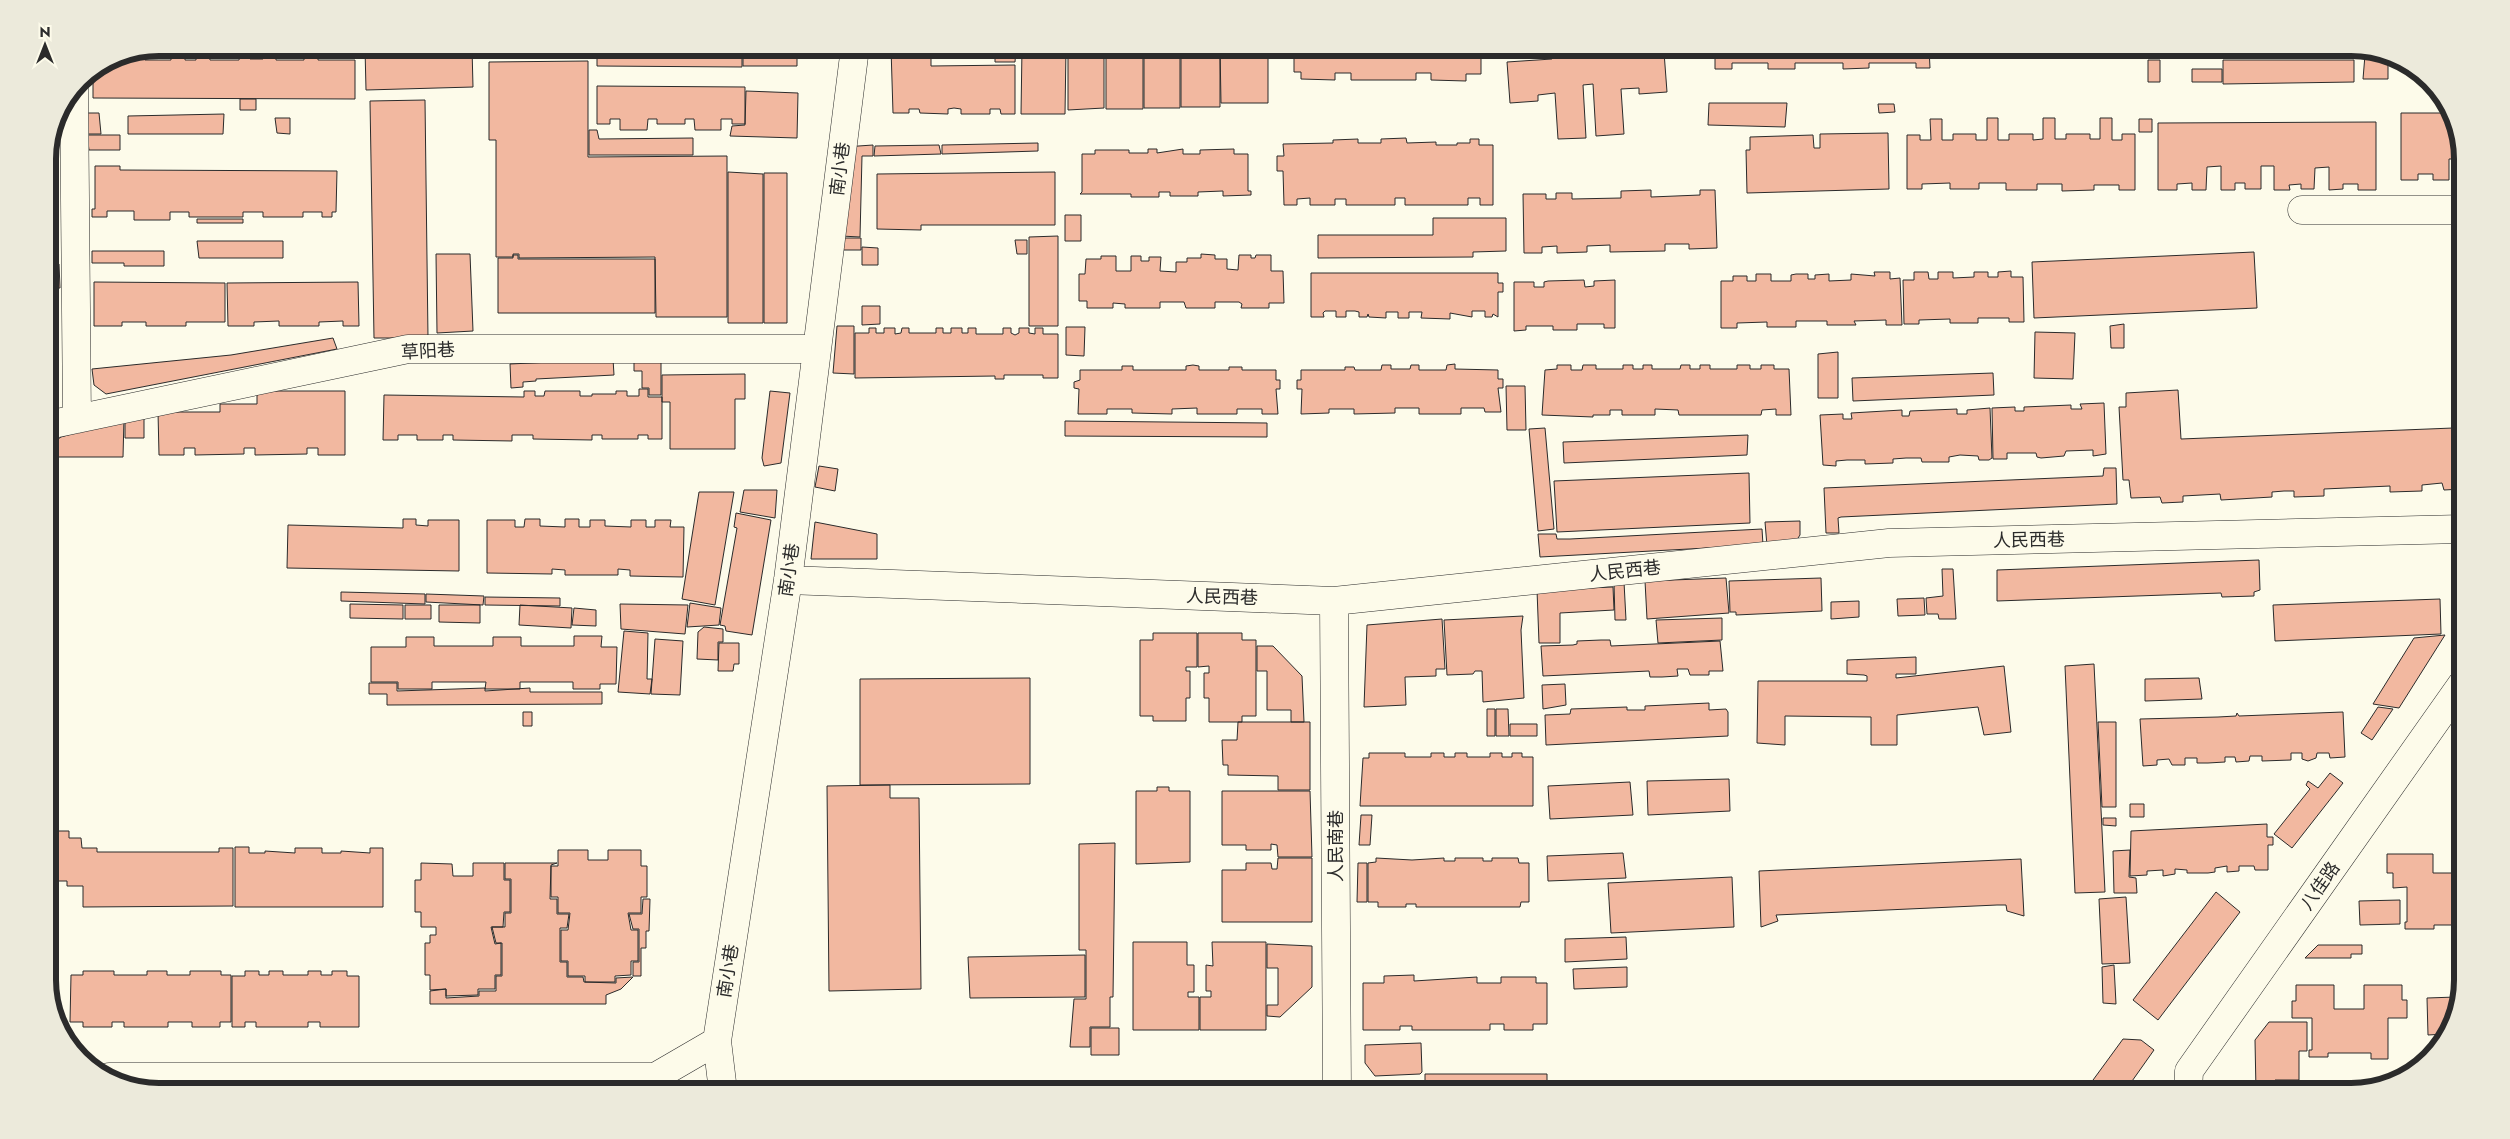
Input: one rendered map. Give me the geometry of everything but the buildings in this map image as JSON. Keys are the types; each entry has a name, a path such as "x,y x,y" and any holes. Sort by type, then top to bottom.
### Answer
{"street":[{"name":"南小巷","path":"722,1083 717,1041 788,580 854,56"},
{"path":"74,102 77,419"},
{"path":"2302,210 2454,210"},
{"name":"草阳巷","path":"56,423 408,349 817,349"},
{"name":"人民西巷","path":"788,580 1334,601 1890,543 2454,529"},
{"name":"人民南巷","path":"1334,601 1337,1083"},
{"name":"八佳路","path":"2188,1083 2189,1071 2454,695"},
{"path":"126,1077 655,1077 717,1041"}]}
